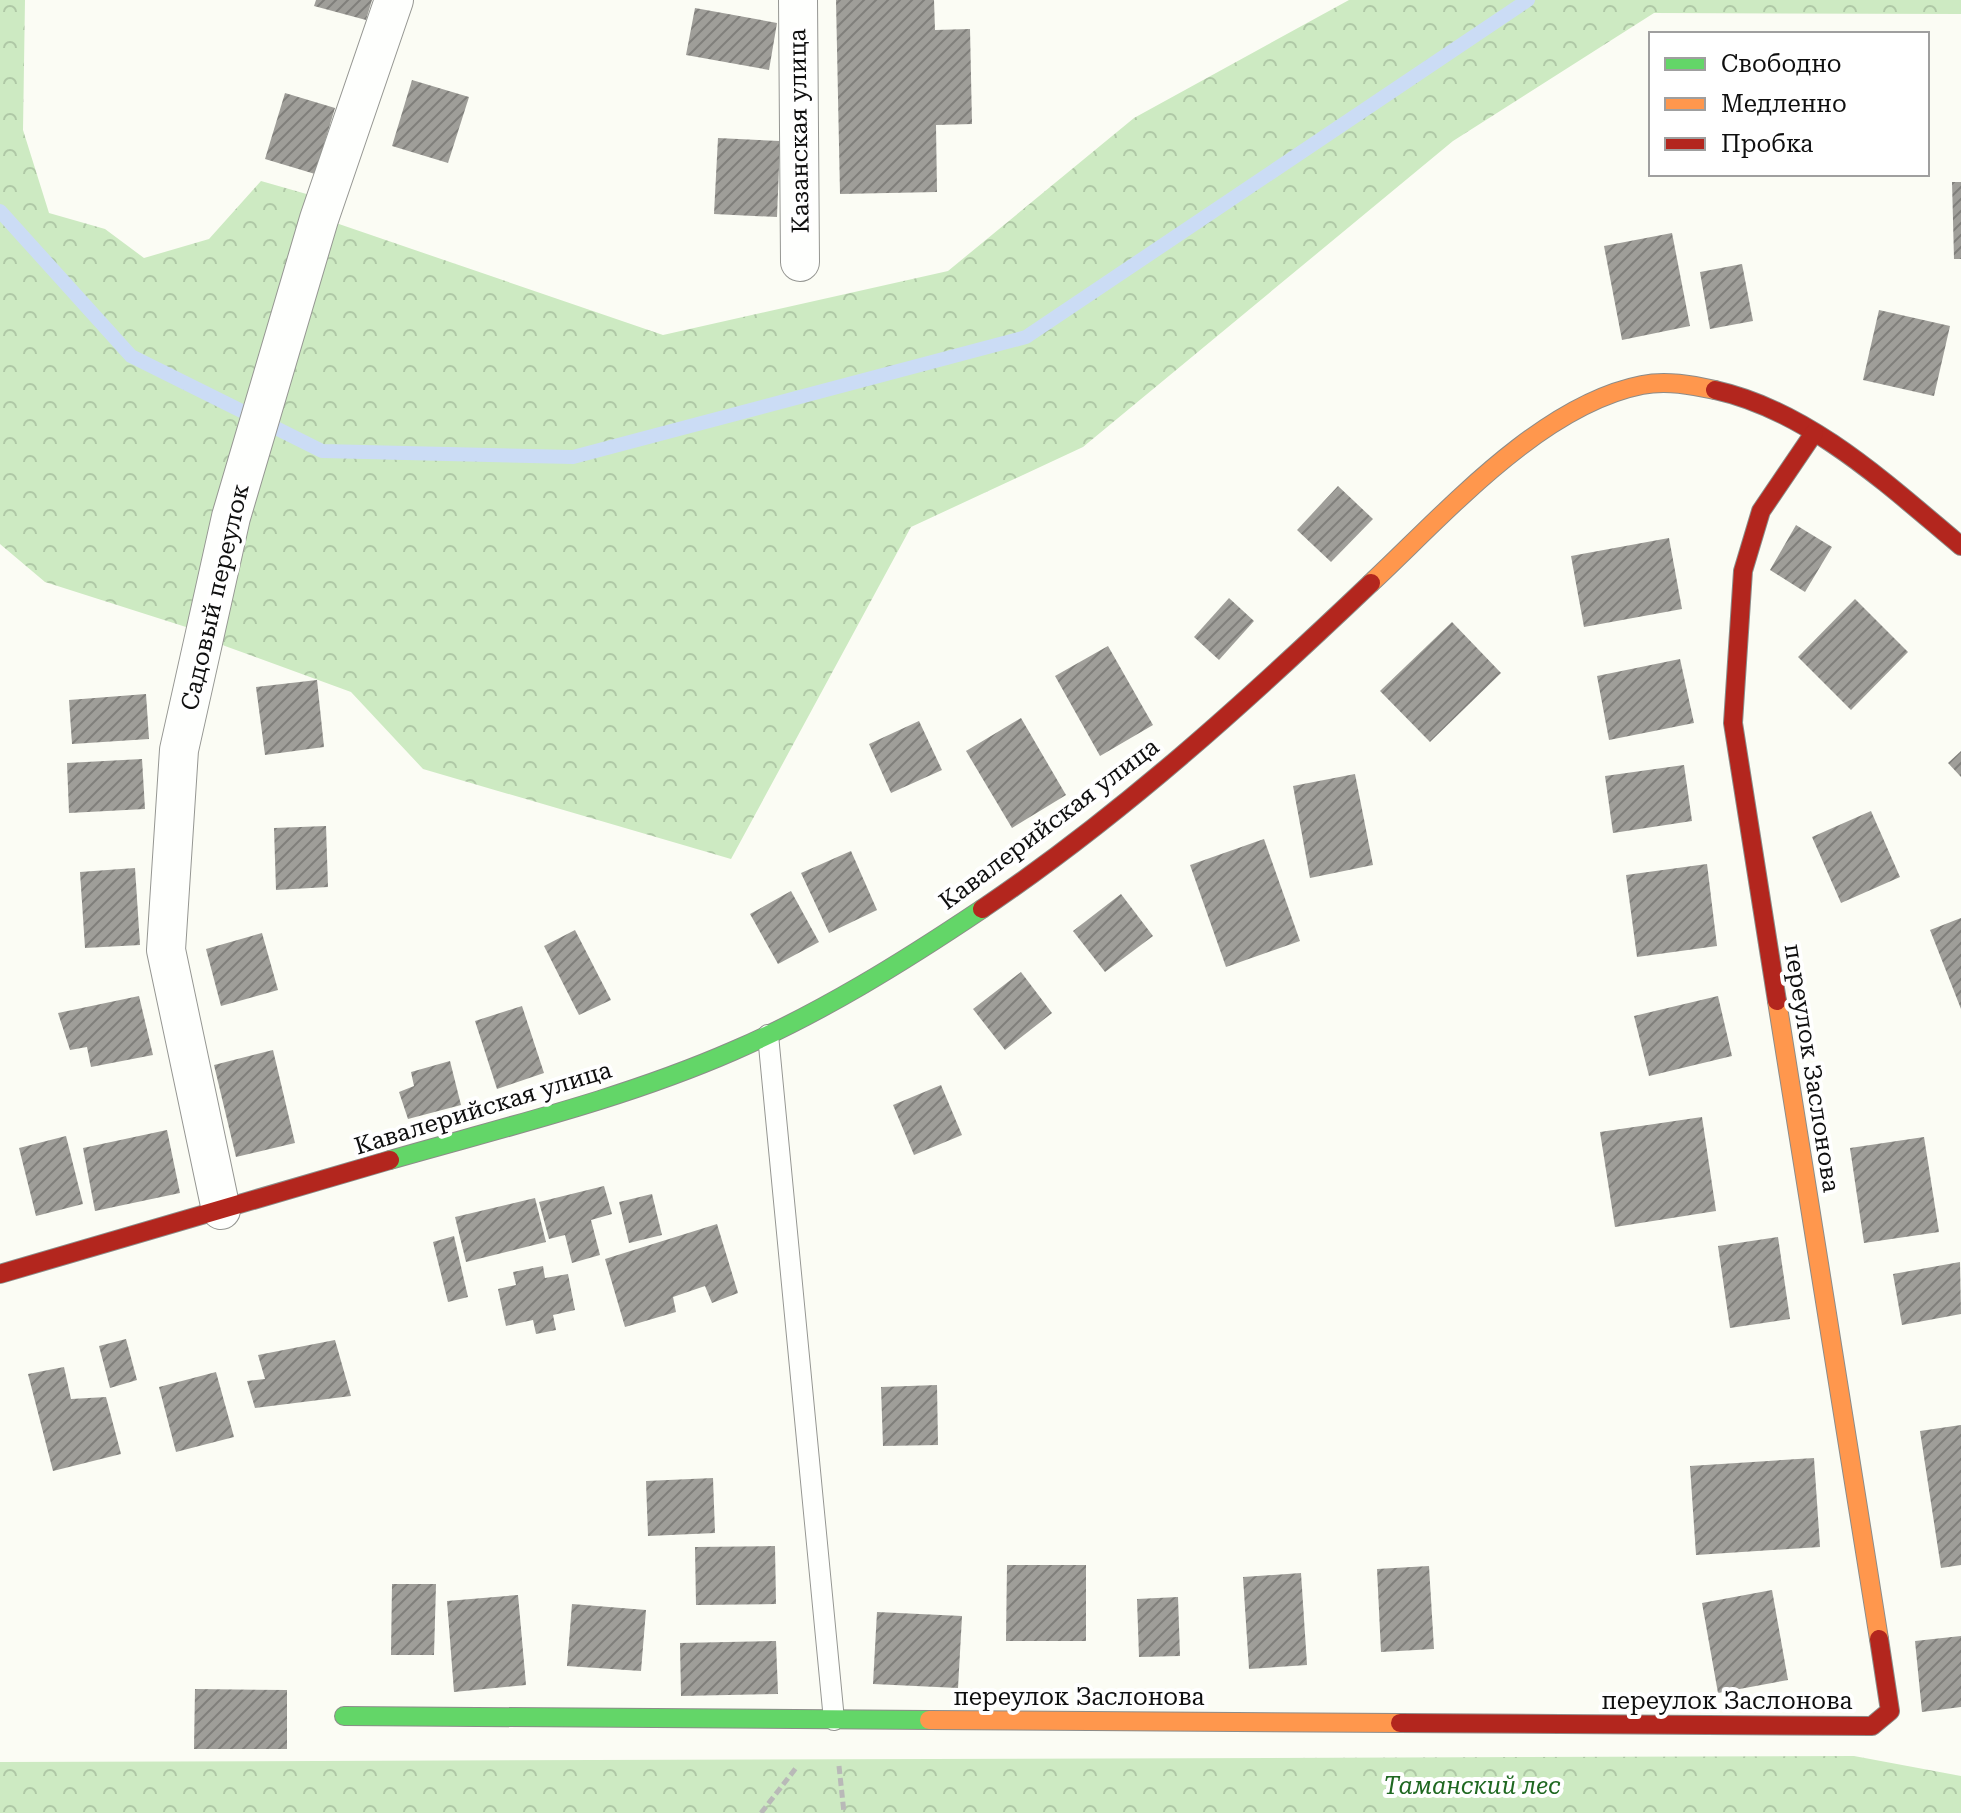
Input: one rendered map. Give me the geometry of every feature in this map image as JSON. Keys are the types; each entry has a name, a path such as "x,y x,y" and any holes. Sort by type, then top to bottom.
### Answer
{"street":[{"name":"Садовый переулок","path":"221,1210 166,950 179,750 231,517 319,219 394,0"},
{"name":"Казанская улица","path":"798,0 800,262"},
{"name":"Кавалерийская улица","path":"0,1274 615,1095 768,1035 887,970 1048,860 1202,739 1528,444 1584,405 1643,384 1701,386 1766,407 1814,433 1868,469 1961,546"},
{"name":"переулок Заслонова","path":"344,1716 1872,1726 1890,1711 1733,723 1743,571 1761,511 1814,433"}],"lane":[{"path":"768,1035 834,1720"}],"green space":[{"path":"0,0 25,0 23,130 49,213 105,229 144,258 209,239 261,181 310,195 336,223 663,335 948,271 1134,118 1349,0 1961,0 1961,14 1654,13 1453,141 1083,447 911,527 731,859 423,769 351,692 225,646 186,627 45,582 0,544"},
{"name":"Таманский лес","path":"1854,1756 1961,1776 1961,1813 0,1813 0,1762"}],"building":[{"path":"316,0 372,0 366,20 314,6"},
{"path":"836,0 934,0 935,30 970,29 972,124 936,125 937,192 840,194"},
{"path":"695,8 777,23 769,70 686,55"},
{"path":"412,80 469,97 448,163 392,146"},
{"path":"285,93 335,108 315,174 265,159"},
{"path":"718,138 780,141 777,217 714,214"},
{"path":"1952,182 1961,182 1961,259 1954,259"},
{"path":"1672,233 1690,326 1622,340 1604,246"},
{"path":"1742,264 1753,321 1710,329 1700,272"},
{"path":"1879,310 1950,326 1934,396 1863,380"},
{"path":"1338,486 1373,519 1331,562 1297,530"},
{"path":"1796,525 1832,547 1805,592 1770,570"},
{"path":"1669,538 1682,609 1584,627 1571,556"},
{"path":"1229,598 1254,621 1219,660 1194,637"},
{"path":"1855,599 1908,652 1851,710 1798,657"},
{"path":"1452,622 1501,673 1430,742 1380,691"},
{"path":"1108,646 1153,725 1100,756 1055,676"},
{"path":"1680,659 1694,723 1609,740 1597,676"},
{"path":"317,680 324,747 265,755 256,687"},
{"path":"146,694 149,739 72,744 69,700"},
{"path":"1021,718 1066,795 1012,828 966,751"},
{"path":"919,721 942,770 891,793 869,744"},
{"path":"1961,751 1961,777 1948,763"},
{"path":"142,759 145,809 69,813 67,763"},
{"path":"1684,765 1692,821 1613,833 1605,776"},
{"path":"1355,774 1373,865 1310,878 1293,786"},
{"path":"1871,811 1900,877 1841,903 1812,837"},
{"path":"326,826 328,887 276,890 274,828"},
{"path":"1264,839 1300,941 1226,967 1190,865"},
{"path":"851,851 877,910 829,933 801,873"},
{"path":"1707,864 1717,946 1637,957 1626,875"},
{"path":"135,868 140,945 85,948 80,872"},
{"path":"791,891 819,942 778,964 750,914"},
{"path":"1121,894 1153,936 1105,972 1073,931"},
{"path":"1961,918 1961,1009 1930,930"},
{"path":"575,930 611,1000 579,1015 544,946"},
{"path":"262,933 278,990 221,1006 206,949"},
{"path":"1021,972 1052,1013 1005,1050 973,1009"},
{"path":"139,996 153,1055 91,1067 87,1047 70,1050 58,1013"},
{"path":"1718,996 1732,1056 1649,1076 1634,1016"},
{"path":"522,1006 544,1073 497,1089 475,1021"},
{"path":"273,1050 295,1143 236,1157 214,1065"},
{"path":"450,1061 461,1105 408,1119 399,1092 414,1086 411,1072"},
{"path":"941,1085 962,1135 914,1155 893,1105"},
{"path":"1702,1117 1716,1211 1615,1227 1600,1132"},
{"path":"167,1130 180,1193 95,1211 83,1148"},
{"path":"66,1136 83,1204 36,1216 19,1148"},
{"path":"1924,1137 1939,1232 1864,1243 1850,1148"},
{"path":"604,1186 612,1214 591,1220 600,1255 572,1263 565,1235 549,1239 539,1202"},
{"path":"652,1194 662,1235 629,1243 619,1202"},
{"path":"535,1198 546,1242 466,1262 455,1217"},
{"path":"717,1224 738,1293 712,1303 705,1286 673,1297 676,1312 625,1327 605,1259"},
{"path":"454,1236 468,1297 448,1302 433,1242"},
{"path":"1778,1237 1790,1319 1730,1328 1718,1246"},
{"path":"1960,1262 1961,1314 1902,1325 1893,1274"},
{"path":"543,1266 545,1278 568,1274 575,1310 553,1315 556,1330 536,1334 533,1320 506,1326 498,1289 516,1285 513,1272"},
{"path":"126,1339 137,1380 110,1388 99,1346"},
{"path":"335,1340 351,1396 255,1408 247,1381 265,1379 258,1355"},
{"path":"64,1367 71,1399 106,1397 121,1454 53,1471 28,1374"},
{"path":"216,1372 234,1437 176,1452 159,1387"},
{"path":"937,1385 938,1445 883,1446 881,1387"},
{"path":"1961,1425 1961,1565 1941,1568 1920,1431"},
{"path":"1814,1458 1820,1547 1696,1555 1690,1466"},
{"path":"713,1478 715,1533 648,1536 646,1481"},
{"path":"775,1546 776,1604 696,1605 695,1547"},
{"path":"1007,1565 1086,1565 1086,1641 1006,1641"},
{"path":"1429,1566 1434,1649 1381,1652 1377,1569"},
{"path":"1301,1573 1307,1665 1249,1669 1243,1577"},
{"path":"392,1584 436,1584 434,1655 391,1655"},
{"path":"1772,1590 1788,1680 1718,1693 1702,1603"},
{"path":"518,1595 526,1685 454,1692 447,1601"},
{"path":"1178,1597 1180,1656 1139,1657 1137,1599"},
{"path":"572,1604 646,1610 641,1671 567,1666"},
{"path":"877,1612 962,1616 958,1688 873,1684"},
{"path":"1961,1636 1961,1707 1922,1712 1915,1641"},
{"path":"776,1641 778,1694 681,1696 680,1643"},
{"path":"195,1689 287,1690 287,1749 194,1749"}],"waterway":[{"path":"0,211 131,356 322,451 573,457 1026,337 1528,0"}],"traffic: fast":[{"path":"390,1160 606,1098 733,1051 861,986 982,909"},
{"path":"344,1716 929,1720"}],"traffic: slow":[{"path":"1371,583 1496,466 1567,415 1604,396 1642,385 1670,383 1715,390"},
{"path":"1777,1001 1879,1639"},
{"path":"929,1720 1400,1723"}],"traffic: jam":[{"path":"1715,390 1750,400 1816,433 1877,476 1961,546"},
{"path":"1777,1001 1733,723 1743,571 1761,511 1814,433"},
{"path":"982,909 1135,795 1278,670 1371,583"},
{"path":"0,1274 390,1160"},
{"path":"1400,1723 1872,1726 1890,1711 1879,1639"}]}
